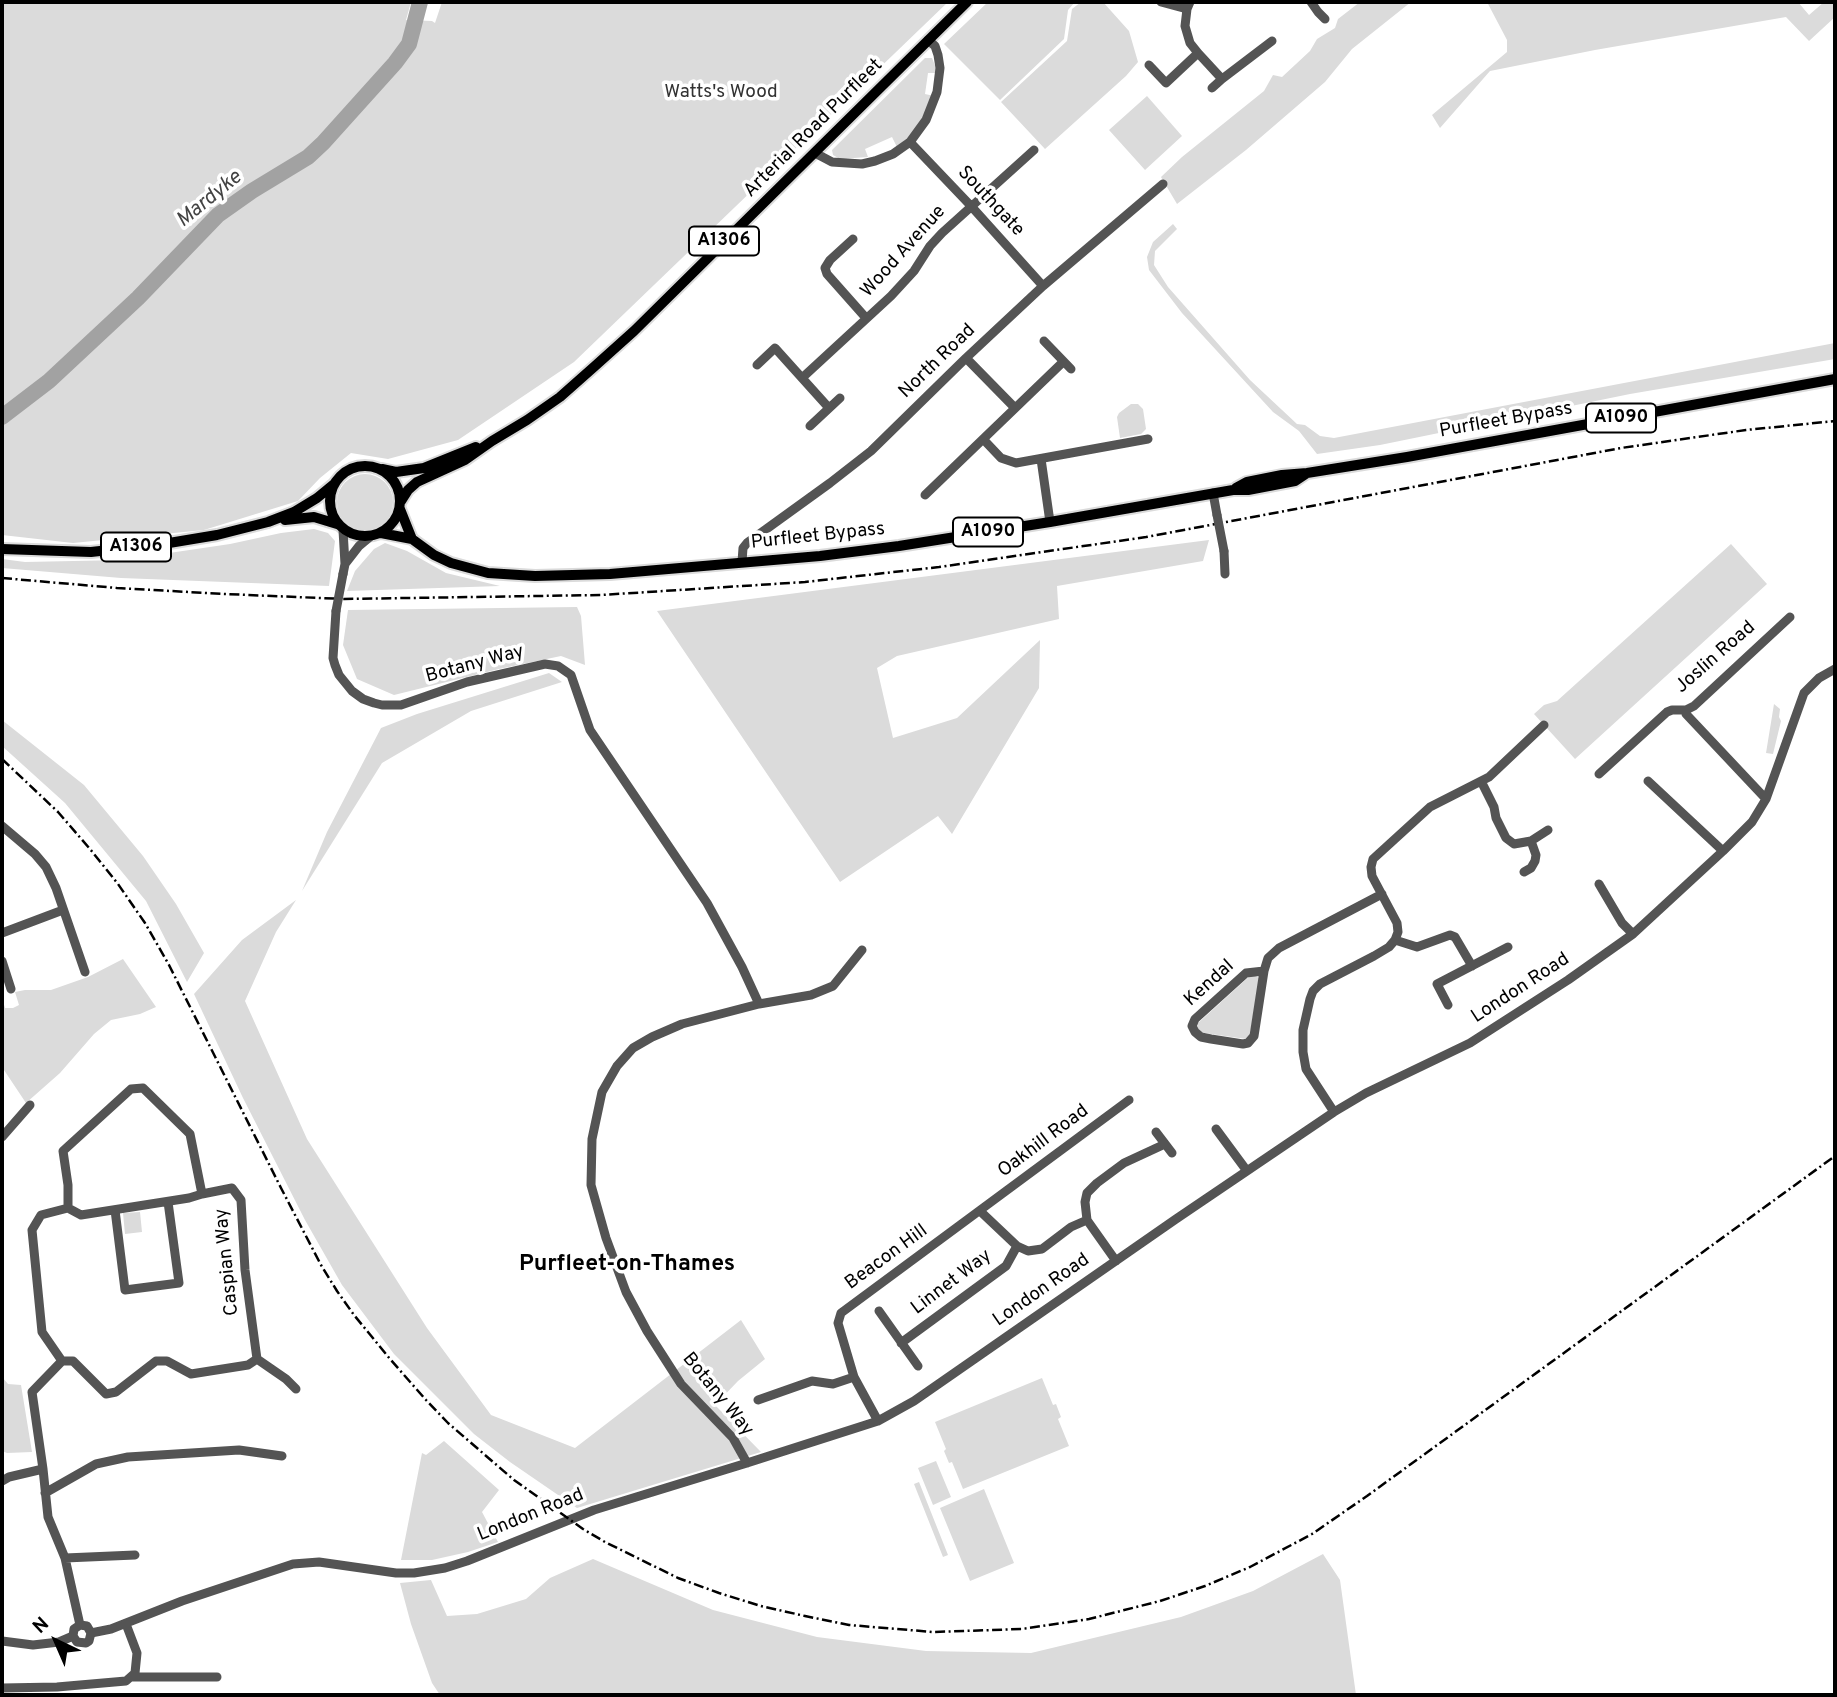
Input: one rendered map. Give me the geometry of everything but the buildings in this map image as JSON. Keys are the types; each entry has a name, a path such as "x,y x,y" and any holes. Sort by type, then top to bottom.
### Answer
{"main road":[{"name":"Arterial Road Purfleet","path":"400,505 408,490 417,482 465,460 560,397 615,348 967,2"},
{"name":"Purfleet Bypass","path":"376,535 412,539 451,563 488,573 510,575 610,574 820,556 1050,522 1233,490 1247,482 1282,475 1307,473 1835,379"},
{"name":"Arterial Road Purfleet","path":"379,469 396,472 424,468 492,441"},
{"path":"400,505 396,519 390,527 376,535 362,537 352,535 341,527 330,509 329,501 334,484 349,470 359,466 379,469 390,476 398,488 400,505 412,539"},
{"name":"A1306","path":"268,522 302,508 334,484"},
{"name":"A1306","path":"2,549 91,552 195,539 268,522 314,517 341,527"}],"street":[{"path":"1161,2 1188,5 1185,26 1190,43 1222,79"},
{"path":"1311,2 1325,19"},
{"path":"815,153 832,162 862,164 893,154 909,142 926,120 937,92 940,68 938,55 928,40"},
{"path":"1212,88 1272,41"},
{"path":"1149,65 1166,83 1198,53"},
{"name":"Southgate","path":"909,142 971,206 1042,286"},
{"name":"Wood Avenue","path":"802,378 891,296 914,271 942,233 1034,150"},
{"name":"North Road","path":"742,562 743,548 747,543 871,451 1042,286 1163,184"},
{"path":"853,239 825,268 827,274 866,318"},
{"path":"1044,341 1071,369"},
{"path":"757,365 775,348 829,408"},
{"path":"966,358 1015,408"},
{"path":"925,495 1063,362"},
{"path":"810,426 840,398"},
{"path":"983,439 1001,458 1016,463 1148,439"},
{"path":"1041,459 1050,522"},
{"path":"1213,493 1224,551 1225,574"},
{"name":"Botany Way","path":"341,527 344,569 336,611 333,658 339,675 352,691 374,703 401,705 467,682 545,664 558,666 571,676 590,730 707,903 760,1004"},
{"path":"344,569 359,546 376,535"},
{"name":"Joslin Road","path":"1600,774 1668,712 1694,706 1790,617"},
{"name":"London Road","path":"2,1642 33,1645 59,1642 73,1636 77,1642 84,1643 89,1641 91,1633 126,1624 182,1601 293,1564 319,1562 396,1573 445,1568 594,1510 878,1421 914,1401 1334,1112 1378,1087 1470,1043 1568,980 1633,934 1752,822 1766,799 1801,699 1814,683 1835,669"},
{"path":"1686,710 1686,714 1766,799"},
{"path":"1334,1112 1306,1069 1303,1030 1310,999 1320,984 1374,957 1390,947 1395,940 1397,923 1372,876 1373,859 1430,807 1489,777 1545,725"},
{"path":"1481,781 1506,838 1514,844 1531,841 1549,830"},
{"path":"1648,781 1723,851"},
{"path":"2,826 46,867 85,972"},
{"path":"1524,872 1535,862 1536,855 1531,841"},
{"path":"1599,884 1622,923 1633,934"},
{"name":"Kendal","path":"1264,971 1246,973 1195,1019 1192,1026 1195,1032 1201,1037 1248,1043 1256,1029 1268,958 1279,948 1382,894"},
{"path":"2,933 64,910"},
{"path":"1395,940 1417,947 1450,935 1455,937 1472,966"},
{"path":"1448,1005 1437,985 1508,947"},
{"name":"Botany Way","path":"747,1464 733,1438 681,1384 626,1292 606,1238 591,1185 592,1139 602,1092 617,1066 634,1048 652,1037 682,1024 760,1004 811,995 833,986 862,950"},
{"path":"2,961 11,989"},
{"name":"Caspian Way","path":"68,1208 63,1151 131,1089 143,1088 190,1133 202,1194 232,1188 241,1200 245,1270 257,1359"},
{"name":"Oakhill Road","path":"980,1211 1129,1100"},
{"path":"2,1137 30,1105"},
{"path":"1216,1129 1247,1171"},
{"path":"1156,1132 1172,1153"},
{"path":"1116,1261 1087,1220 1087,1194 1124,1163 1165,1144"},
{"path":"62,1361 42,1332 32,1230 41,1215 68,1208 80,1215 168,1202 202,1194"},
{"path":"115,1210 125,1290 179,1283 168,1202"},
{"name":"Linnet Way","path":"980,1211 1017,1246 1028,1251 1042,1249 1072,1227 1087,1220"},
{"name":"Beacon Hill","path":"878,1421 854,1377 838,1323 841,1313 980,1211"},
{"name":"Linnet Way","path":"901,1343 1006,1266 1017,1246"},
{"name":"Linnet Way","path":"878,1311 918,1366"},
{"path":"80,1625 65,1558 48,1517 32,1392 62,1361 73,1361 106,1394 117,1392 156,1361 167,1361 191,1374 248,1365 257,1359 296,1389"},
{"path":"758,1400 803,1383 812,1381 833,1384 854,1377"},
{"path":"45,1493 96,1464 128,1457 239,1450 282,1456"},
{"path":"2,1481 43,1469"},
{"path":"65,1558 135,1555"},
{"path":"2,1688 57,1687 126,1681 135,1673 137,1653 126,1624"},
{"path":"73,1636 74,1629 80,1625 87,1626 91,1633"},
{"path":"131,1677 217,1677"}],"green space":[{"name":"Watts's Wood","path":"2,2 411,2 406,20 435,23 442,2 948,2 574,362 458,440 388,459 351,453 320,478 298,501 204,530 73,543 2,535"},
{"path":"988,2 1075,2 1068,10 1064,39 1000,100 944,44"},
{"path":"1081,2 1103,2 1129,31 1138,62 1045,149 1001,102 1067,41 1072,9"},
{"path":"1360,2 1411,2 1352,49 1325,82 1246,150 1177,204 1161,177 1264,91 1273,75 1282,77 1310,51 1317,39 1335,28 1338,19"},
{"path":"1487,2 1798,2 1809,15 1824,2 1835,2 1835,17 1809,41 1786,17 1490,71 1440,128 1432,115 1507,52 1507,40"},
{"path":"925,58 932,58 936,68 936,73 928,73 925,94 934,96 914,133 897,147 892,137 865,149 868,157 840,159 833,155 832,150"},
{"path":"1147,96 1182,136 1145,170 1109,130"},
{"path":"1173,224 1177,229 1155,251 1154,265 1168,287 1250,380 1297,424 1305,425 1320,436 1334,438 1835,343 1835,359 1630,394 1380,445 1317,454 1299,431 1273,412 1182,313 1149,270 1147,257 1153,242"},
{"path":"1131,404 1138,404 1143,409 1146,429 1141,434 1120,438 1117,417"},
{"path":"365,474 376,476 385,482 391,491 391,513 385,522 376,528 365,530 354,528 345,522 339,513 337,502 339,491 345,482 354,476"},
{"path":"314,529 328,533 335,541 329,586 121,578 2,568 2,559 25,562 122,560"},
{"path":"1209,540 1203,561 1057,586 1059,619 897,656 877,668 893,738 957,718 1040,640 1039,688 952,834 938,816 840,882 657,611"},
{"path":"385,543 407,551 446,573 500,586 347,591 355,571 374,549"},
{"path":"1731,544 1767,584 1575,759 1534,714 1544,705 1557,701"},
{"path":"577,607 581,616 585,665 561,656 394,695 357,679 343,645 348,610"},
{"path":"549,673 562,682 471,711 382,763 302,891 327,832 381,728 417,714"},
{"path":"1774,704 1780,709 1781,721 1773,754 1766,753"},
{"path":"2,720 84,785 143,856 176,904 204,953 187,982 146,901 65,803 2,746"},
{"path":"296,900 276,932 245,1001 307,1139 427,1328 491,1415 575,1448 741,1320 765,1359 715,1405 761,1452 577,1508 474,1434 394,1354 342,1285 305,1220 194,994 242,940"},
{"path":"123,959 156,1007 140,1014 111,1020 94,1034 60,1073 26,1103 2,1067 2,998 5,1008 13,1008 19,1005 15,992 51,990 88,977"},
{"path":"1252,974 1259,978 1250,1035 1246,1039 1198,1030 1197,1024"},
{"path":"140,1212 142,1232 125,1234 123,1213"},
{"path":"2,1377 8,1384 21,1385 32,1452 2,1451"},
{"path":"1042,1378 1053,1405 1056,1404 1061,1417 1058,1419 1069,1446 963,1489 952,1462 949,1463 935,1422"},
{"path":"444,1441 499,1490 482,1512 498,1542 432,1560 401,1560 422,1453 426,1455"},
{"path":"936,1461 951,1497 933,1505 918,1468"},
{"path":"919,1482 948,1555 943,1557 914,1484"},
{"path":"984,1489 1014,1563 970,1581 940,1508"},
{"path":"1323,1554 1340,1580 1356,1695 440,1695 432,1683 400,1583 431,1580 447,1616 477,1614 526,1599 550,1578 593,1559 713,1610 817,1637 926,1651 1031,1653 1181,1617 1253,1591"}],"waterway":[{"name":"Mardyke","path":"2,417 49,381 138,298 218,215 308,157 323,143 409,44 420,2"}],"railway":[{"path":"2,578 117,588 344,599 601,595 805,582 939,567 1146,537 1621,448 1746,430 1835,421"},
{"path":"2,759 58,812 118,884 145,923 169,965 321,1265 354,1315 426,1400 448,1423 514,1480 605,1542 678,1578 761,1606 805,1616 849,1625 933,1632 1022,1629 1089,1619 1160,1601 1250,1567 1312,1534 1367,1496 1835,1156"}],"district":[{"name":"Purfleet-on-Thames","path":"627,1265"}]}
